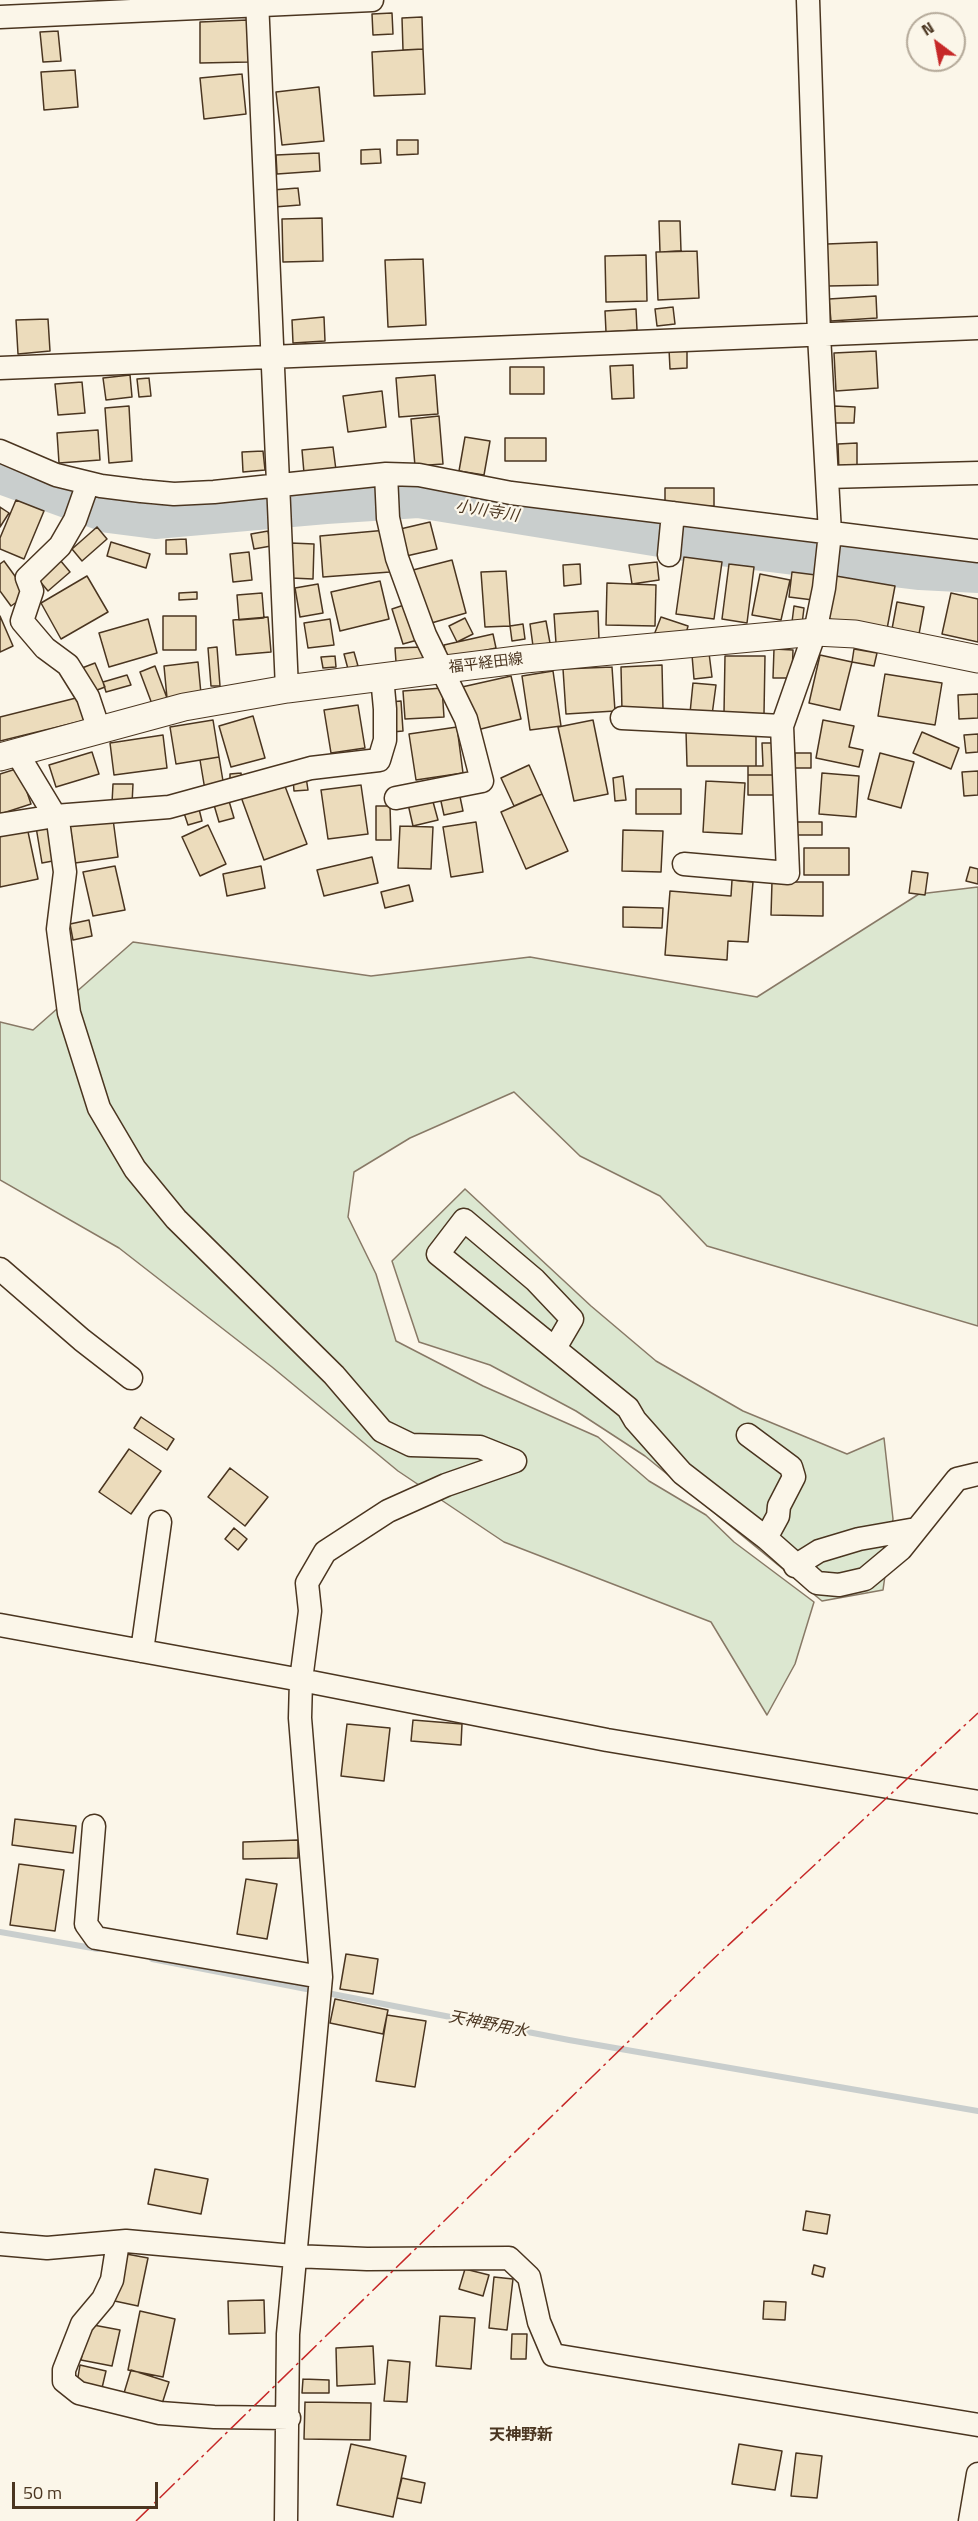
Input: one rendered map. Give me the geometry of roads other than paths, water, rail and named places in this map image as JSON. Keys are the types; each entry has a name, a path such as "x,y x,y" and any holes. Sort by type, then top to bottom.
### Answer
{"main road":[{"name":"福平経田線","path":"8,755 184,707 287,689 525,659 815,632 855,634 978,659"}],"street":[{"path":"0,17 257,3 372,0"},
{"path":"684,864 788,873 782,726 815,632 824,588 830,533 819,335 808,0"},
{"path":"257,3 287,689"},
{"path":"0,368 978,328"},
{"path":"0,451 56,475 88,483 174,494 278,492 386,474 418,474 511,493 761,522 978,551"},
{"path":"827,477 978,472"},
{"path":"386,474 388,518 397,558 440,670 465,720 482,781 396,798"},
{"path":"88,483 75,520 60,546 27,578 32,591 22,621 45,648 68,665 88,697 99,730"},
{"path":"669,555 673,513"},
{"path":"0,825 55,816 170,807 311,768 379,760 385,740 382,677"},
{"path":"622,718 782,726"},
{"path":"8,755 58,821 65,872 58,928 69,1013 99,1108 135,1169 176,1219 326,1366 382,1431 411,1445 480,1447 515,1461 446,1485 387,1511 326,1552 307,1583 310,1611 301,1680 300,1718 321,1977 288,2334 289,2418 286,2521"},
{"path":"555,1348 572,1319 535,1280 464,1220 438,1254 628,1408 635,1420 682,1473 766,1538 795,1566 817,1583 839,1585 866,1579 901,1549 957,1479 978,1474"},
{"path":"0,1269 82,1340 131,1378"},
{"path":"748,1435 792,1467 794,1477 766,1538"},
{"path":"142,1651 160,1522"},
{"path":"795,1566 819,1551 849,1542 916,1529"},
{"path":"0,1624 607,1740 978,1802"},
{"path":"94,1826 86,1924 96,1938 321,1977"},
{"path":"118,2242 112,2280 103,2299 82,2324 64,2370 64,2381 79,2393 160,2413 214,2417 289,2418"},
{"path":"0,2244 47,2248 118,2242 294,2256 367,2259 509,2258 530,2277 539,2322 553,2355 978,2425"},
{"path":"970,2521 978,2474"}],"waterway":[{"name":"小川寺川","path":"0,477 108,516 155,522 418,501 697,546 920,573 978,576"},
{"name":"天神野用水","path":"0,1932 98,1949"},
{"name":"天神野用水","path":"152,1959 569,2040 978,2111"}],"district":[{"name":"天神野新","path":"521,2436"}]}
